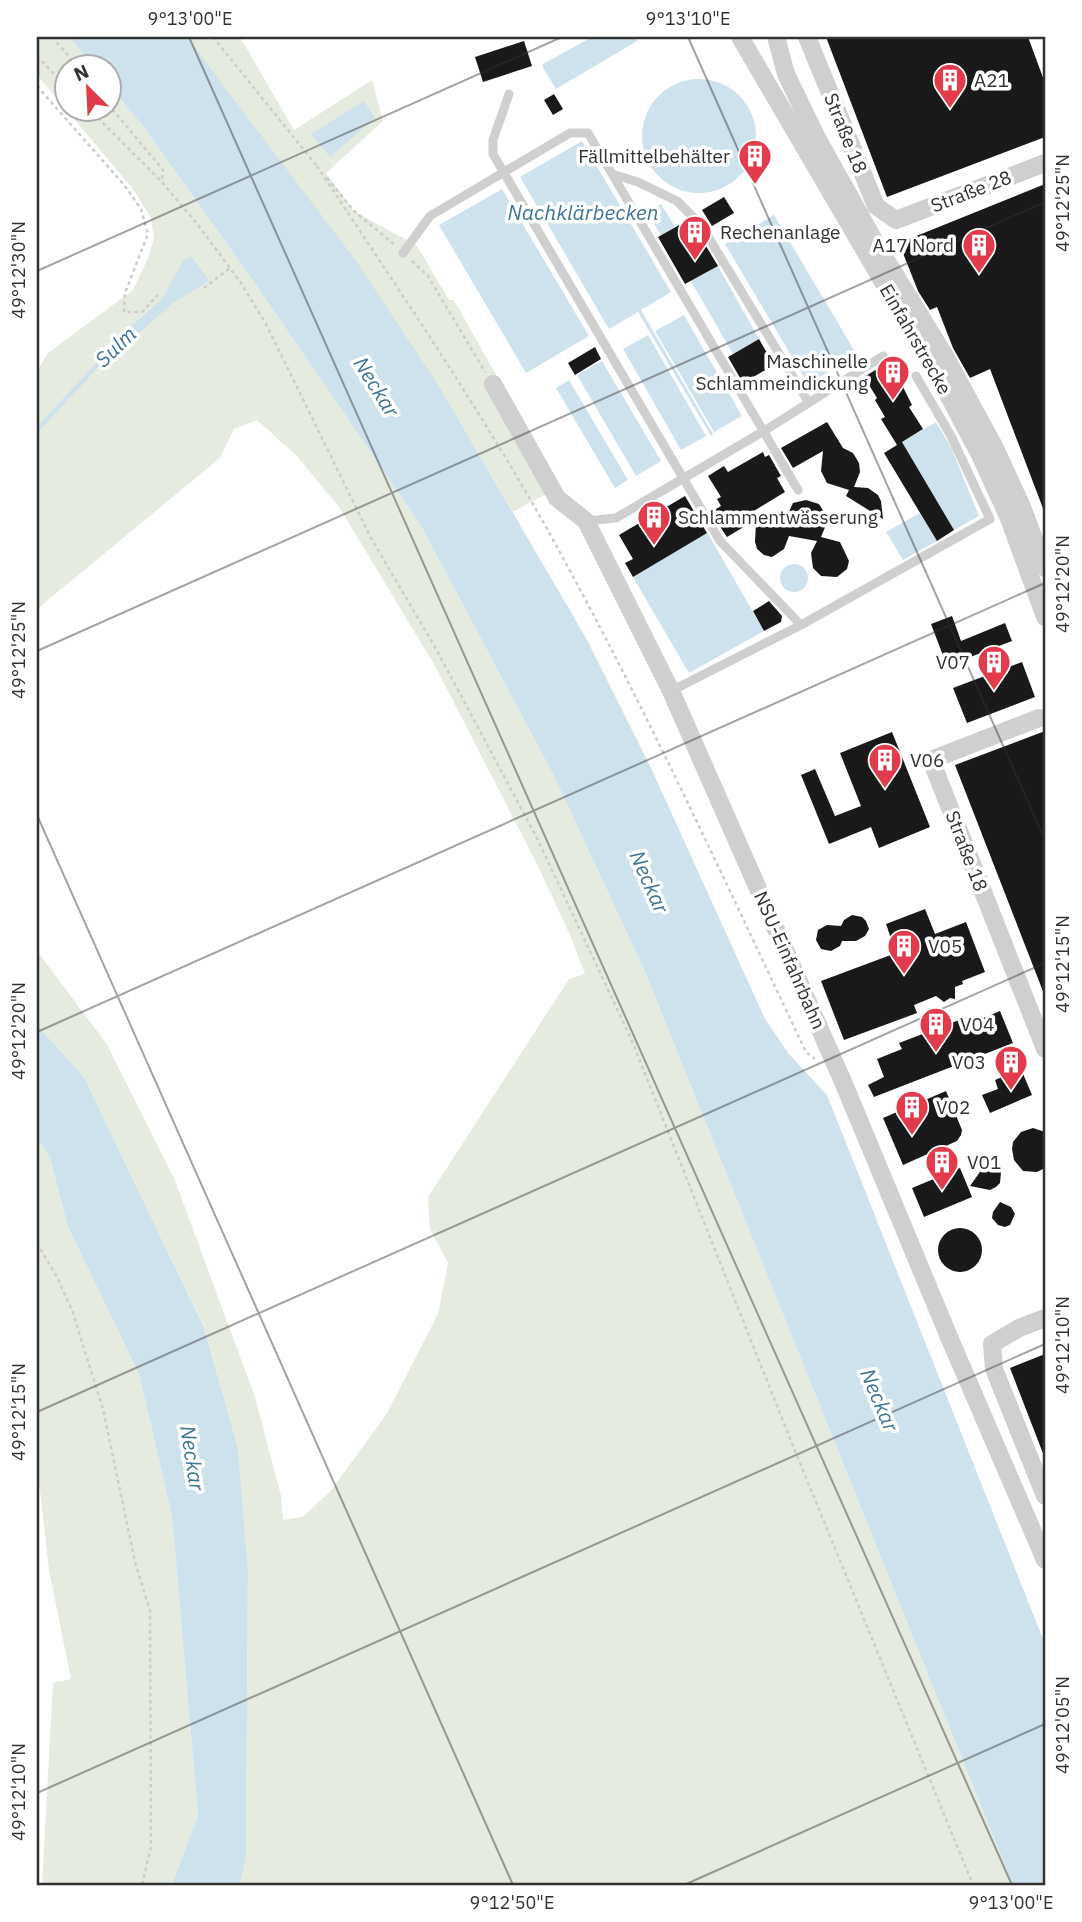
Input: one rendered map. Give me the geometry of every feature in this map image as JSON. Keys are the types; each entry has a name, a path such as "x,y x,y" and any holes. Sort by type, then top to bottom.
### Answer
{"street":[{"name":"Einfahrstrecke","path":"740,37 942,383 980,455 1008,516 1045,617"},
{"name":"Einfahrstrecke","path":"776,37 786,74 817,138 995,447 1045,568"},
{"name":"Straße 18","path":"807,37 876,206 896,220"},
{"name":"Straße 28","path":"896,220 1045,163"},
{"name":"NSU-Einfahrbahn","path":"493,384 557,498 586,521 671,691 839,1072 1045,1560"},
{"name":"Straße 18","path":"1040,718 931,760 1040,1022 1045,1049"},
{"path":"1045,1318 1018,1328 992,1344 994,1368 1045,1496"}],"lane":[{"path":"509,94 493,140 493,154 720,541 801,625"},
{"path":"403,253 430,216 570,133 588,133 798,490"},
{"path":"612,174 638,182 677,201 701,225 809,403"},
{"path":"586,521 616,518 764,432 883,356"},
{"path":"671,691 801,625 990,519 951,436 916,376"}],"path":[{"path":"52,37 65,52"},
{"path":"214,37 354,211 428,276 493,384"},
{"path":"37,56 52,72"},
{"path":"37,86 125,186 141,209 148,234 125,293 124,312 142,312 158,295"},
{"path":"122,121 163,170 161,181"},
{"path":"102,122 161,181 198,225 266,324 371,538 435,647 537,838 637,1054 801,1466 973,1885"},
{"path":"317,166 465,393 541,518 659,742 806,1052 815,1060"},
{"path":"204,288 230,268"},
{"path":"37,1242 72,1310 103,1409 135,1562 150,1611 151,1847 142,1885"}],"shaded area":[{"path":"37,37 69,37 81,52 52,52 52,93 37,75"},
{"path":"186,37 240,37 294,130 372,80 383,121 326,173 354,211 417,246 449,300 454,300 559,487 513,512 442,391"},
{"path":"122,101 252,279 420,524 555,778 646,974 1013,1885 240,1885 246,1856 248,1570 238,1448 204,1326 84,1077 37,1025 37,951 106,1043 174,1178 255,1397 281,1496 283,1520 302,1517 329,1493 386,1415 438,1314 448,1263 430,1229 428,1197 569,979 585,974 537,864 434,664 339,507 298,457 257,420 234,429 220,458 37,609 37,371 48,353 133,290 149,256 154,238 151,218 133,189 77,122 122,122"},
{"path":"37,1138 49,1155 68,1227 139,1374 172,1516 198,1815 172,1885 42,1885 53,1683 71,1679 49,1570 37,1463"}],"water":[{"name":"Neckar","path":"69,37 187,37 359,265 442,391 586,638 651,768 765,1019 789,1054 827,1095 1045,1644 1045,1885 1013,1885 646,974 555,778 420,524 252,279 122,101 122,52 81,52"},
{"path":"592,37 635,37 637,41 556,89 543,64"},
{"name":"Nachklärbecken","path":"699,79 721,83 739,96 752,114 756,136 752,158 739,176 721,189 699,193 677,189 659,176 646,158 642,136 646,114 659,96 677,83"},
{"path":"364,101 375,118 330,157 311,134"},
{"name":"Nachklärbecken","path":"582,141 671,292 641,310 713,434 711,436 638,312 609,329 520,177"},
{"name":"Nachklärbecken","path":"502,189 589,336 526,373 439,225"},
{"path":"661,204 675,227 661,235 647,212"},
{"path":"774,215 857,355 808,384 725,244"},
{"path":"192,257 209,281 173,303 120,350 100,361 119,337 162,299 184,259"},
{"path":"718,266 759,339 733,354 691,281"},
{"path":"684,315 742,416 714,432 655,331"},
{"path":"648,335 706,436 681,450 623,349"},
{"path":"602,361 661,461 636,476 577,375"},
{"path":"569,380 628,480 615,488 556,388"},
{"path":"936,422 951,447 979,516 954,530 902,442"},
{"path":"920,513 937,541 903,560 886,532"},
{"path":"707,532 764,631 689,673 633,577"},
{"path":"794,564 804,568 808,578 804,588 794,592 784,588 780,578 784,568"},
{"name":"Neckar","path":"37,1025 84,1077 204,1327 238,1448 248,1570 246,1857 240,1885 172,1885 198,1815 172,1516 139,1374 68,1227 49,1155 37,1138"}],"building":[{"name":"A21","path":"826,37 1028,37 1045,83 1045,137 887,197"},
{"path":"524,41 532,66 483,82 475,57"},
{"path":"554,94 563,109 553,115 544,100"},
{"name":"A17 Nord","path":"1045,184 1044,511 990,369 970,378 953,348 937,307 930,310 918,291 899,243"},
{"path":"724,197 734,213 712,226 702,210"},
{"name":"Rechenanlage","path":"681,224 694,246 703,241 718,266 685,284 658,237"},
{"path":"759,339 774,365 743,383 728,357"},
{"path":"595,347 601,359 575,375 568,363"},
{"path":"890,361 912,405 909,407 923,429 902,442 954,530 937,541 884,453 897,445 881,419 885,417 864,377"},
{"path":"827,422 843,448 853,453 859,463 860,472 854,487 868,488 878,495 883,519 846,496 849,490 827,483 821,471 823,451 793,468 781,448"},
{"path":"763,452 765,457 769,455 781,476 777,478 785,492 739,520 752,522 727,537 713,516 717,517 716,509 721,506 717,499 721,497 708,476 724,466 728,472"},
{"name":"Schlammentwässerung","path":"685,496 707,533 633,577 625,563 633,559 619,535"},
{"path":"806,500 819,504 829,520 819,518 826,525 821,537 840,542 849,561 847,569 837,577 821,576 813,568 811,553 817,541 789,536 784,549 772,557 757,549 756,522 787,527 788,514 793,503"},
{"path":"769,601 782,616 781,622 764,631 753,611"},
{"path":"952,616 961,641 1005,623 1012,641 947,666 931,624"},
{"name":"V07","path":"1022,662 1035,697 967,723 953,688"},
{"path":"1045,731 1045,993 1044,994 955,765"},
{"name":"V06","path":"892,732 930,827 879,848 871,827 829,844 801,775 815,769 835,816 861,806 840,753"},
{"name":"V05","path":"925,909 935,934 966,922 985,972 962,981 963,984 955,987 955,999 950,998 944,1002 936,996 914,1005 917,1013 844,1040 821,981 896,953 886,924"},
{"path":"852,915 862,917 866,921 869,929 865,936 856,941 842,941 840,946 831,951 821,949 816,940 818,930 827,925 841,926 844,920"},
{"name":"V04","path":"1000,1011 1013,1043 874,1097 868,1085 884,1077 877,1059 902,1049 899,1043 967,1017 969,1024"},
{"name":"V03","path":"1021,1069 1032,1095 990,1113 982,1095 998,1089 995,1080"},
{"name":"V02","path":"946,1091 962,1130 961,1135 957,1141 903,1165 883,1118"},
{"path":"1033,1128 1045,1132 1045,1168 1037,1172 1023,1171 1014,1160 1012,1149 1013,1142 1021,1132"},
{"path":"990,1167 1001,1172 1000,1183 996,1187 990,1190 970,1186 982,1169"},
{"name":"V01","path":"960,1168 972,1197 924,1217 912,1188"},
{"path":"1000,1202 1011,1207 1015,1214 1010,1225 1005,1227 998,1225 992,1218"},
{"path":"960,1228 975,1235 982,1250 975,1265 960,1272 945,1265 938,1250 945,1235"},
{"path":"1045,1354 1045,1456 1044,1456 1010,1368"}],"waterway":[{"name":"Sulm","path":"37,430 104,358"}],"place":[{"name":"A21","path":"950,110"},
{"name":"Fällmittelbehälter","path":"755,186"},
{"name":"Rechenanlage","path":"695,262"},
{"name":"A17 Nord","path":"979,275"},
{"name":"Maschinelle Schlammeindickung","path":"893,402"},
{"name":"Schlammentwässerung","path":"654,547"},
{"name":"V07","path":"994,692"},
{"name":"V06","path":"885,790"},
{"name":"V05","path":"904,976"},
{"name":"V04","path":"936,1054"},
{"name":"V03","path":"1011,1092"},
{"name":"V02","path":"912,1137"},
{"name":"V01","path":"942,1192"}]}
